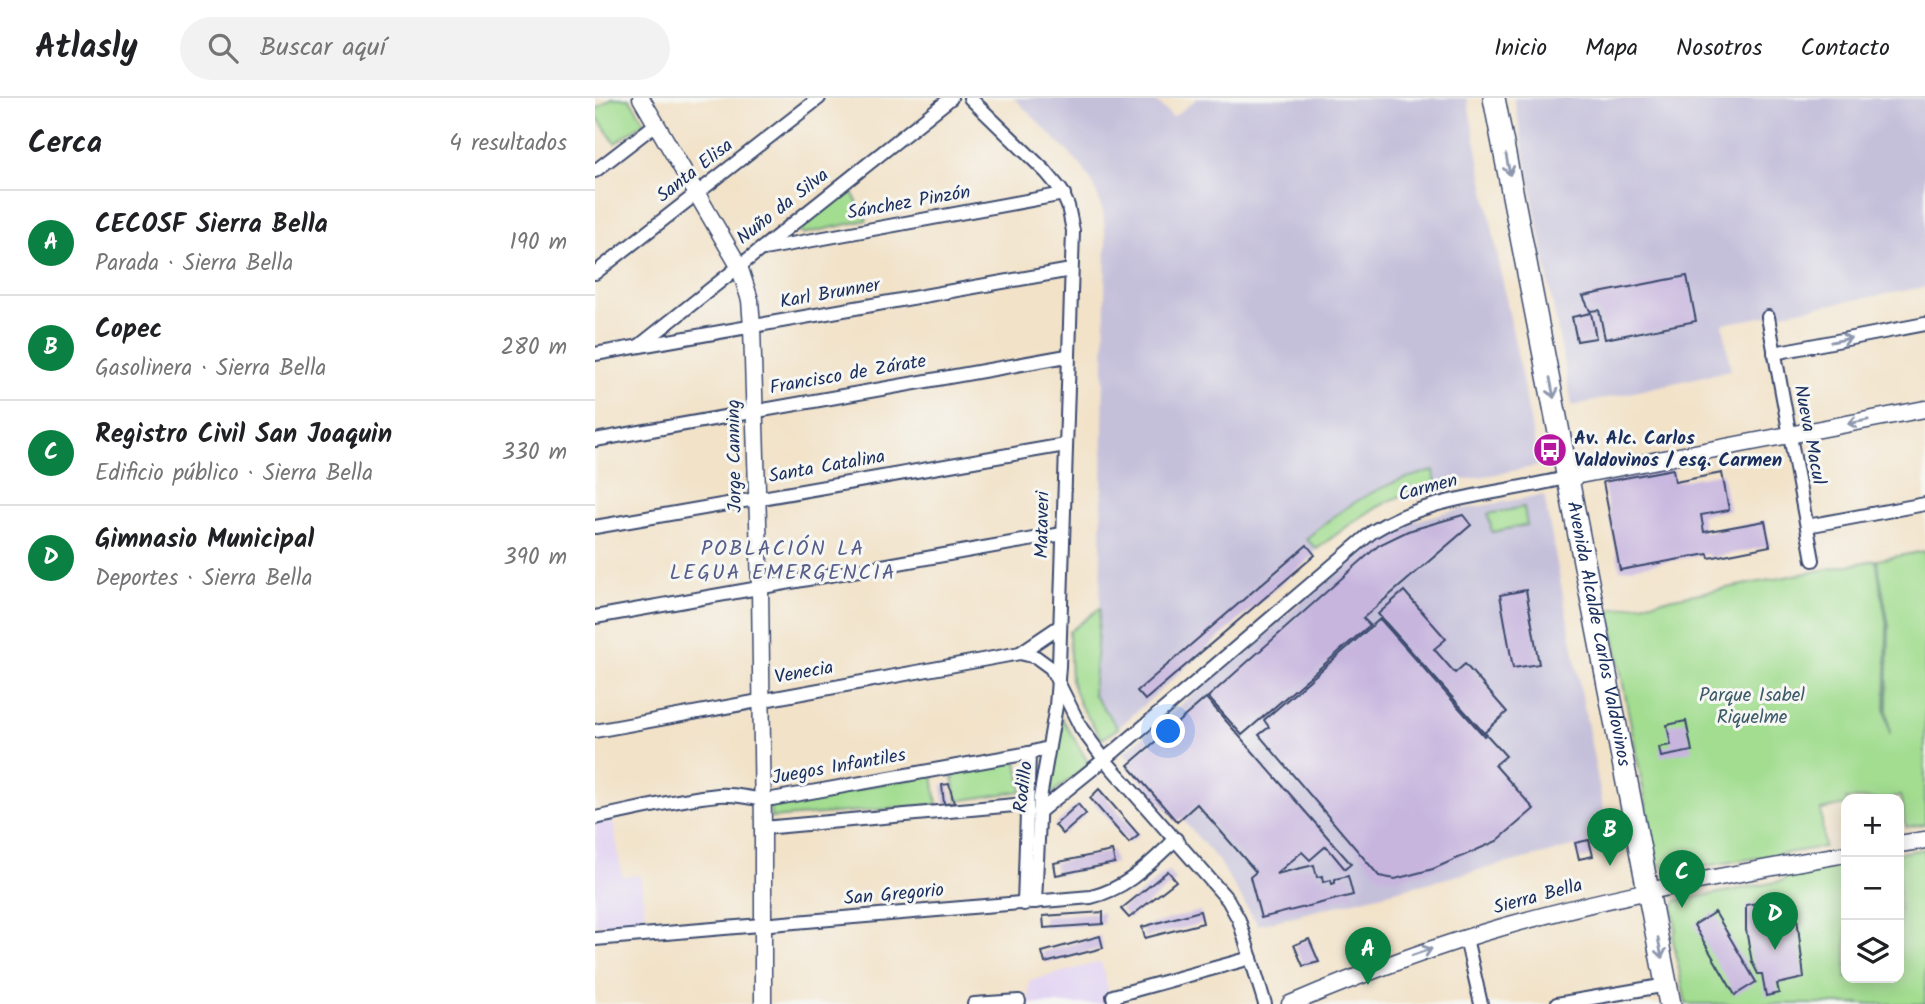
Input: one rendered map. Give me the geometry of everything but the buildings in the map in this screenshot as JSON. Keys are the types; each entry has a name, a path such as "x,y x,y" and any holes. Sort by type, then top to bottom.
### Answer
{"main road":[{"name":"Avenida Alcalde Carlos Valdovinos","path":"1494,98 1668,994"}],"street":[{"name":"Jorge Canning","path":"641,98 739,266 750,300 760,587 763,1004"},
{"name":"Santa Elisa","path":"595,274 819,98"},
{"name":"Nuño da Silva","path":"638,347 951,98"},
{"name":"Mataveri","path":"970,98 1046,172 1064,194 1073,231 1057,678 1081,728 1104,759 1228,900 1242,929 1265,1004"},
{"path":"595,171 656,124"},
{"name":"Sánchez Pinzón","path":"761,250 1064,194"},
{"name":"Karl Brunner","path":"595,354 1071,270"},
{"name":"Nueva Macul","path":"1768,317 1813,560"},
{"path":"1775,353 1925,324"},
{"name":"Francisco de Zárate","path":"595,440 1067,356"},
{"name":"Carmen","path":"1039,812 1364,538 1397,517 1428,507 1569,477 1925,409"},
{"name":"Santa Catalina","path":"595,527 1065,445"},
{"path":"1807,526 1925,504"},
{"path":"595,617 1062,534"},
{"name":"Venecia","path":"595,731 1020,653 1060,626"},
{"path":"1020,653 1041,660 1051,668 1057,678"},
{"name":"Rodillo","path":"1030,903 1039,812 1056,706 1057,678"},
{"name":"Juegos Infantiles","path":"595,818 720,795 744,795 763,800 1048,748"},
{"name":"Rodillo","path":"1029,753 1026,804 1030,903"},
{"path":"763,828 1026,804"},
{"name":"San Gregorio","path":"595,939 1091,897 1112,892 1136,876 1176,839"},
{"path":"1904,843 1925,839"},
{"name":"Sierra Bella","path":"1290,1004 1374,969 1466,938 1550,914 1841,855"},
{"path":"1466,938 1481,1004"},
{"path":"1114,1000 1251,958"},
{"path":"1557,1004 1668,994"},
{"path":"974,1004 1019,1000"}],"shaded area":[{"path":"1014,98 1152,98 1173,117 1198,98 1467,98 1539,466 1436,485 1433,471 1394,482 1355,502 1306,539 1317,550 1118,728 1093,694 1100,608 1106,239 1103,212 1094,186 1081,165"},
{"path":"1514,98 1925,98 1925,287 1723,324 1731,370 1572,406"},
{"path":"1544,495 1609,838 1258,925 1218,860 1124,753 1366,547 1383,536 1415,521 1446,512"},
{"path":"613,820 622,876 640,875 646,921 595,925 595,823"},
{"path":"1101,962 1112,1004 1029,1004 1029,981"}],"green space":[{"path":"612,98 629,98 645,122 615,143 595,114 595,110"},
{"path":"848,185 867,220 803,234 797,231 799,224"},
{"path":"1434,471 1436,485 1388,502 1358,519 1317,549 1306,539 1365,496 1399,481"},
{"path":"1524,507 1527,525 1492,532 1488,514"},
{"name":"Parque Isabel Riquelme","path":"1925,551 1925,824 1906,827 1904,794 1841,794 1841,806 1821,810 1824,847 1670,872 1657,862 1609,610 1876,560 1887,626 1885,710 1890,735 1887,711 1889,626 1877,560"},
{"path":"1100,608 1093,694 1118,728 1102,739 1079,703 1071,680 1069,632"},
{"path":"1062,718 1089,764 1047,797"},
{"path":"1017,761 1022,791 957,801 952,771"},
{"path":"933,775 937,805 771,818 770,803"},
{"path":"1925,849 1925,1004 1686,1004 1673,940 1676,928 1673,909 1676,901 1782,881 1793,871 1841,863 1841,983 1904,983 1904,852"}],"place":[{"name":"Av. Alc. Carlos Valdovinos / esq. Carmen","path":"1550,450"},
{"name":"Copec","path":"1610,866"},
{"name":"Registro Civil San Joaquin","path":"1682,908"},
{"name":"Gimnasio Municipal","path":"1775,950"},
{"name":"CECOSF Sierra Bella","path":"1368,985"}],"district":[{"name":"POBLACIÓN LA LEGUA EMERGENCIA","path":"783,561"}]}
